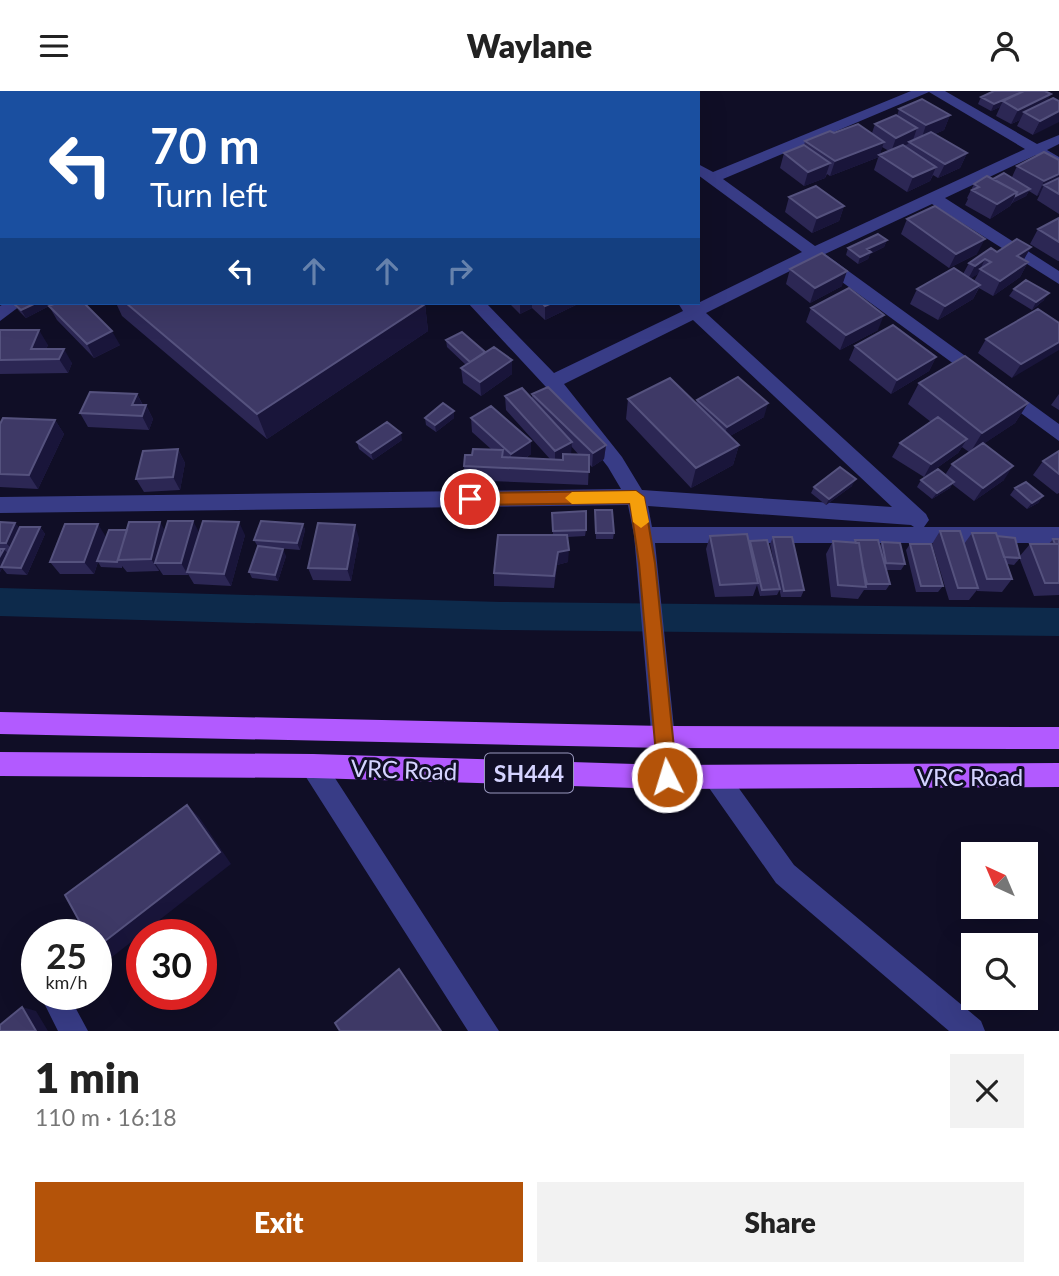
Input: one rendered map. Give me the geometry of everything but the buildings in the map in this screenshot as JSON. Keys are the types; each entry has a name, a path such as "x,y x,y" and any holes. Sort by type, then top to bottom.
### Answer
{"main road":[{"name":"SH444","path":"0,723 664,737 1059,739"},
{"name":"VRC Road","path":"0,764 313,766 667,777 1059,775"}],"street":[{"path":"705,173 923,91"},
{"path":"935,91 1059,163"},
{"path":"700,303 812,254 1059,139"},
{"path":"705,173 1059,434"},
{"path":"934,198 1059,279"},
{"path":"478,305 552,382 615,462 636,497 647,563 667,777"},
{"path":"552,382 690,307 915,517 940,535"},
{"path":"0,505 636,497 915,517"},
{"path":"643,535 1059,535"},
{"path":"313,766 485,1031"},
{"path":"716,777 785,874 971,1031"},
{"path":"62,1010 74,1031"}],"waterway":[{"path":"0,602 501,616 1059,622"}],"slow traffic":[{"path":"572,498 636,497 641,522"}],"route":[{"path":"470,499 636,497 647,563 667,777"}]}
